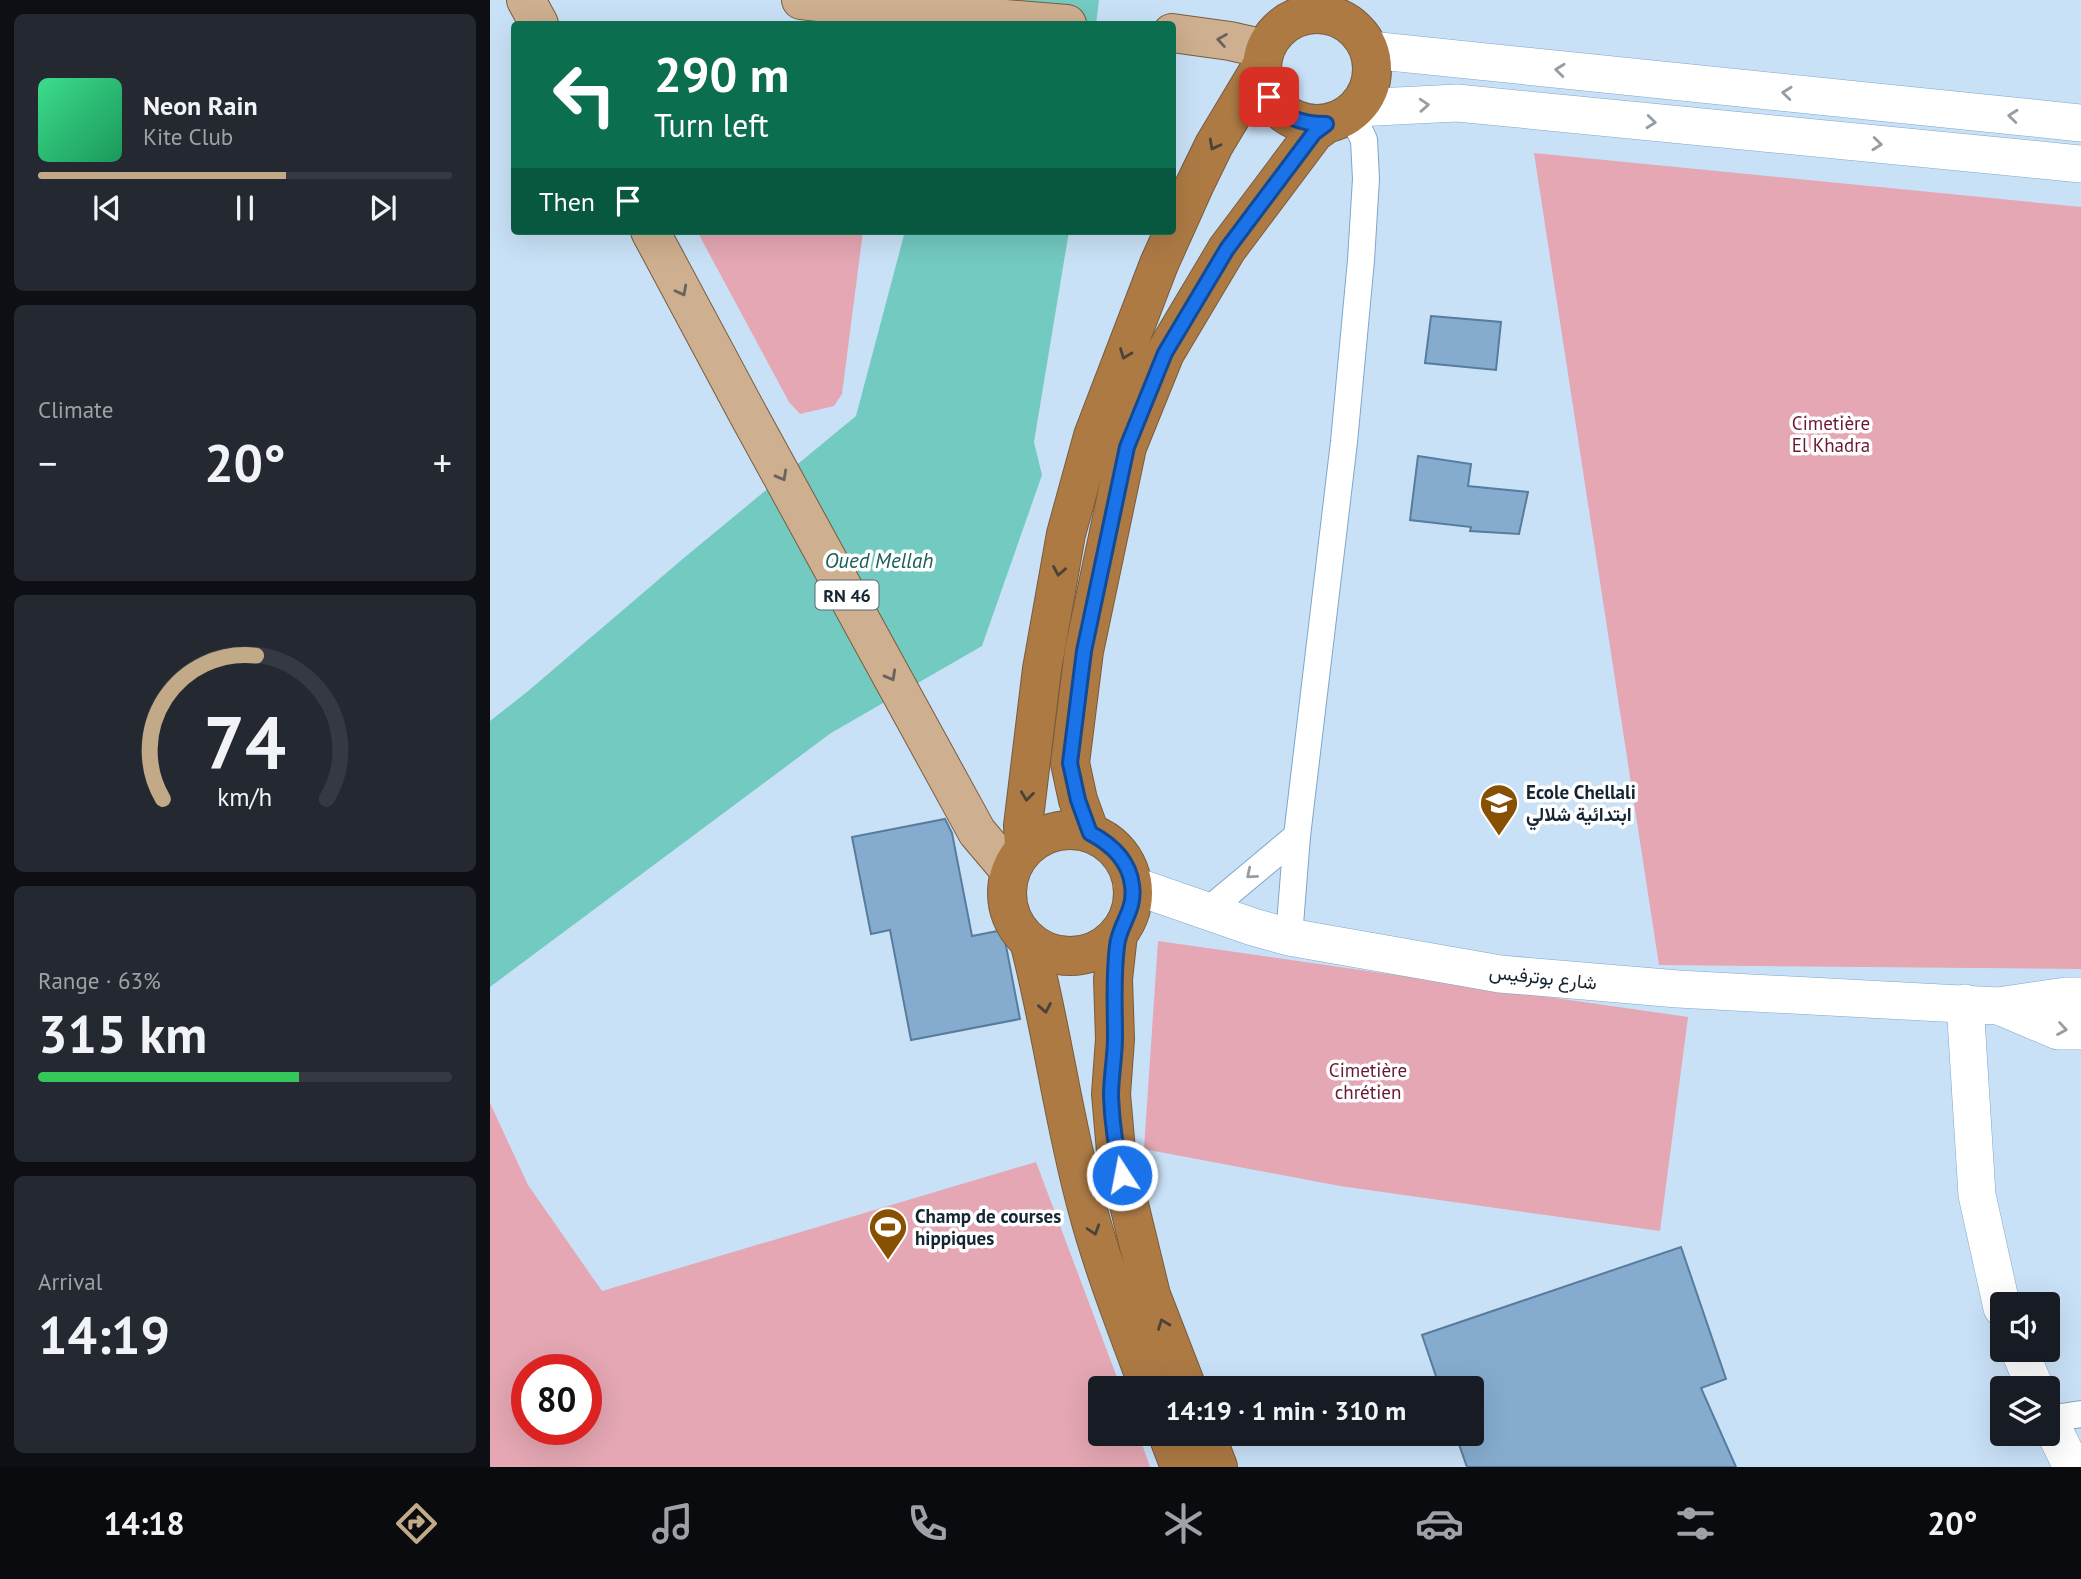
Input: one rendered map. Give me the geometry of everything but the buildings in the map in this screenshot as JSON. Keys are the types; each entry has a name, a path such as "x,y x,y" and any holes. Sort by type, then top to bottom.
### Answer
{"highway":[{"path":"1090,833 1078,800 1070,763 1084,651 1127,447 1165,353 1227,249 1314,133 1344,115 1366,96 1373,65 1366,28 1330,14 1311,13 1292,19 1272,36 1219,136 1176,226"},
{"path":"1272,36 1263,81 1269,97 1280,110 1293,119 1309,124 1344,115"},
{"path":"1017,860 1038,838 1055,832 1073,830 1090,833 1105,841 1118,853 1127,868 1132,885 1132,902 1127,919 1118,934 1105,946 1086,954 1066,957 1046,952 1028,942 1016,927 1008,909 1006,890 1017,860 1023,827 1042,669 1066,534 1093,436 1172,235"},
{"path":"1118,934 1113,979 1115,1039 1111,1094 1116,1152 1151,1296 1183,1376"},
{"path":"1028,942 1042,990 1052,1055 1087,1207 1144,1376"},
{"path":"1172,1446 1181,1467"},
{"path":"1210,1446 1219,1467"}],"main road":[{"path":"526,0 537,21"},
{"path":"801,0 1029,21"},
{"path":"1176,33 1230,41 1272,36"},
{"name":"RN 46","path":"652,235 977,832 1017,860"}],"street":[{"path":"1366,28 2081,123"},
{"path":"1344,115 1457,103 2081,164"},
{"path":"1289,937 1297,836 1344,442 1361,260 1366,179 1364,140 1344,115"},
{"path":"1206,912 1297,836"},
{"name":"شارع بوترفيس","path":"1132,885 1206,912 1289,937 1500,974 1678,989 1982,1005"},
{"path":"1982,1005 2081,996"},
{"path":"1982,1005 2058,1031 2081,1031"},
{"path":"1982,1005 1977,1195 1998,1292"},
{"path":"2060,1417 2081,1414"},
{"path":"2060,1438 2075,1464"}],"green space":[{"name":"Cimetière El Khadra","path":"1534,153 2081,207 2081,969 1659,965"},
{"path":"699,235 862,235 842,394 834,406 800,414 789,402"},
{"name":"Cimetière chrétien","path":"1158,941 1688,1017 1660,1231 1340,1186 1144,1149"},
{"name":"Champ de courses hippiques","path":"490,1103 528,1185 602,1291 1036,1162 1116,1376 1088,1376 1088,1446 1143,1446 1150,1467 490,1467"}],"water":[{"path":"947,0 1099,0 1096,21 941,21"},
{"name":"Oued Mellah","path":"904,235 1068,235 1034,442 1042,475 982,646 831,733 490,987 490,721 856,416"}],"place":[{"name":"Ecole Chellali ابتدائية شلالي","path":"1499,837"},
{"name":"Champ de courses hippiques","path":"888,1261"}],"route":[{"path":"1122,1175 1116,1152 1111,1094 1115,1039 1113,979 1118,934 1127,919 1132,902 1132,885 1127,868 1118,853 1105,841 1090,833 1078,800 1070,763 1084,651 1127,447 1165,353 1227,249 1314,133 1326,124 1309,124 1293,119 1280,110 1269,97"}]}
